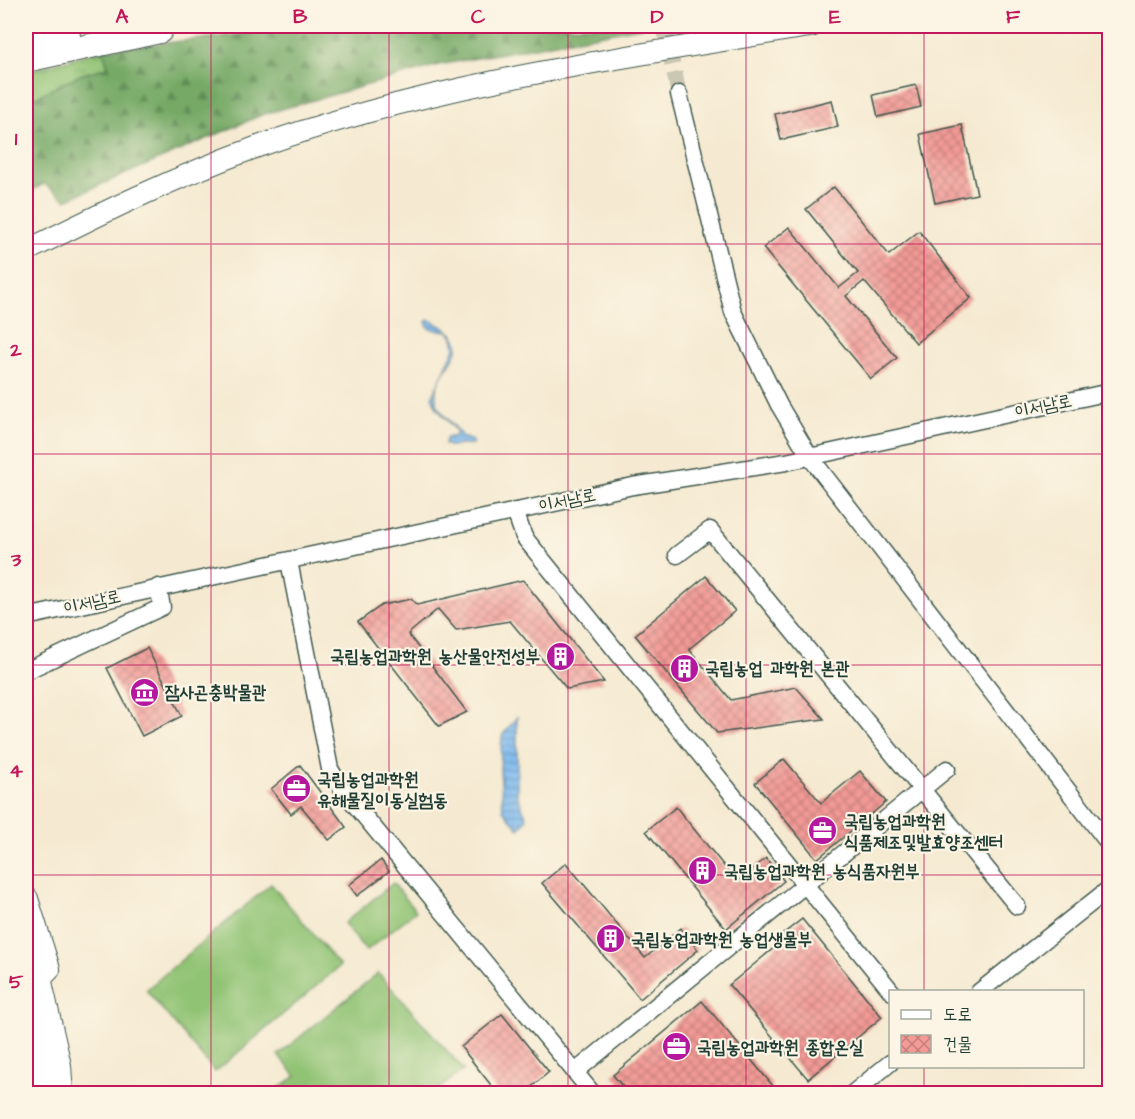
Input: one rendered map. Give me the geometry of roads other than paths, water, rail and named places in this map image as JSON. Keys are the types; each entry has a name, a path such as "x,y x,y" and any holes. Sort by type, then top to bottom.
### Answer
{"highway":[{"path":"26,42 144,26"},
{"path":"26,60 160,31 160,26"},
{"path":"26,900 48,969 33,966"},
{"path":"26,928 36,959 33,966 59,1066 61,1094"},
{"path":"26,1021 39,1075 40,1094"}],"main road":[{"path":"26,251 146,192 253,148 366,112 479,85 644,53 812,26"}],"lane":[{"path":"679,94 733,312 779,405 810,457 1110,845"},
{"name":"이서남로","path":"26,617 633,486 810,457 1110,392"},
{"path":"515,511 524,537 890,990"},
{"path":"677,555 710,530 1017,906"},
{"path":"289,561 330,769 350,798 593,1094"},
{"path":"26,671 162,607 158,587"},
{"path":"575,1072 947,769"},
{"path":"982,990 1110,888"},
{"path":"852,1094 889,1065"}],"water":[{"path":"429,320 447,329 456,339 457,347 437,387 437,404 462,437 473,441 473,444 449,446 445,444 446,438 455,436 457,432 437,408 432,397 455,348 453,337 448,331 430,329 426,322"},
{"path":"517,717 517,795 527,819 519,829 503,810 500,769 502,736"}],"tunnel":[{"path":"664,26 679,94"}],"place":[{"name":"국립농업과학원 농산물안전성부","path":"561,656"},
{"name":"국립농업 과학원 본관","path":"684,668"},
{"name":"잠사곤충박물관","path":"144,692"},
{"name":"국립농업과학원 유해물질이동실험동","path":"296,789"},
{"name":"국립농업과학원 식품제조및발효양조센터","path":"823,831"},
{"name":"국립농업과학원 농식품자원부","path":"703,871"},
{"name":"국립농업과학원 농업생물부","path":"610,939"},
{"name":"국립농업과학원 종합온실","path":"676,1047"}]}
